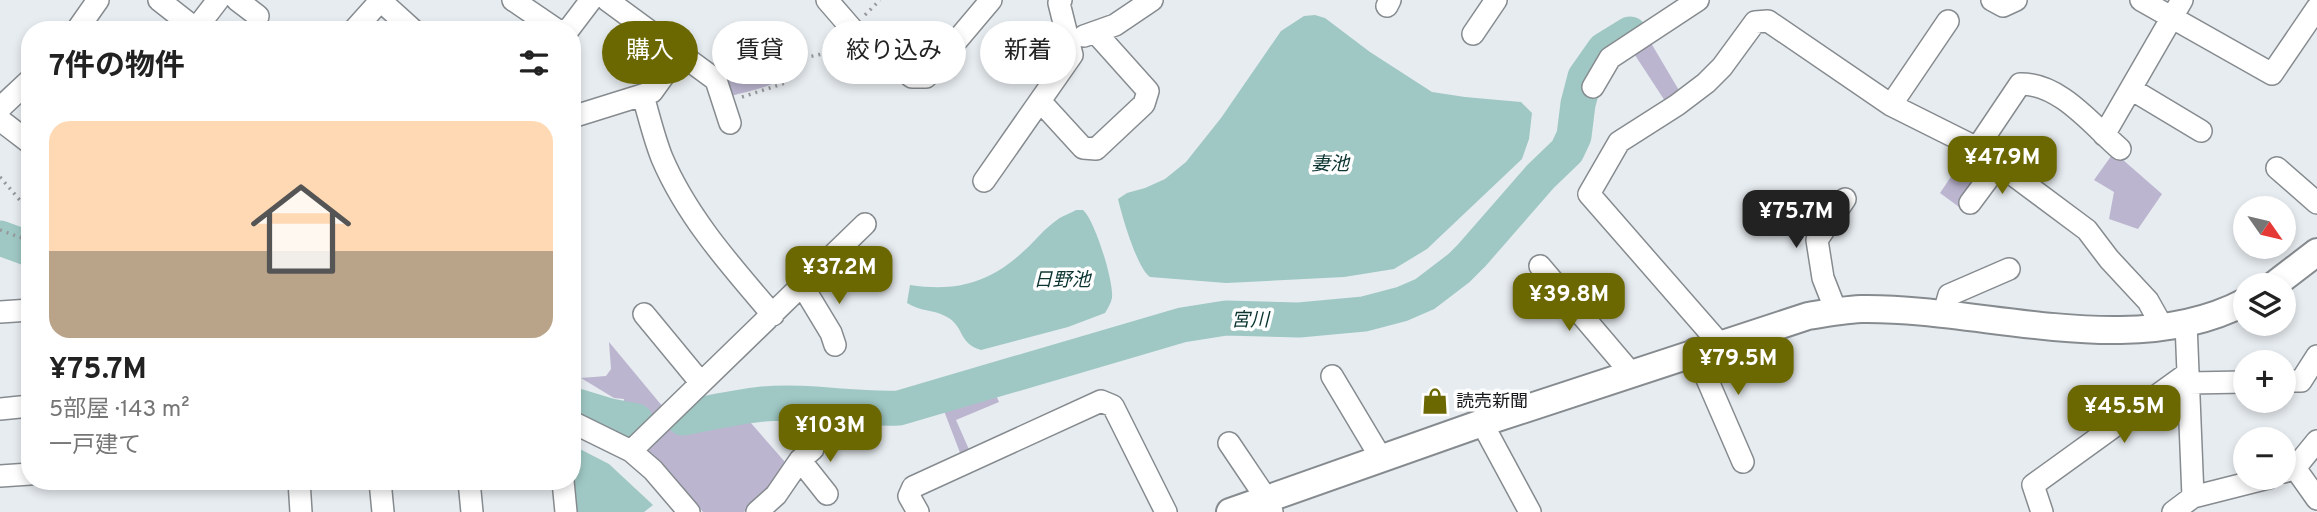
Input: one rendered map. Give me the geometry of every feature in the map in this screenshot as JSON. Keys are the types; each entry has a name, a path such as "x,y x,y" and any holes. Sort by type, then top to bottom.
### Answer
{"street":[{"path":"83,21 98,0"},
{"path":"159,0 186,21"},
{"path":"202,21 218,0"},
{"path":"237,0 258,16"},
{"path":"363,21 381,0 403,21"},
{"path":"513,0 543,21"},
{"path":"575,21 591,0"},
{"path":"607,0 636,21"},
{"path":"827,0 844,21"},
{"path":"966,30 991,0"},
{"path":"1061,0 1059,3 1063,21"},
{"path":"1076,38 1115,25 1152,0"},
{"path":"1473,34 1496,0"},
{"path":"1593,87 1609,58 1698,0"},
{"path":"1992,0 2003,6 2016,0"},
{"path":"2141,0 2177,9 2272,74 2317,8"},
{"path":"2104,135 2177,9"},
{"path":"1743,462 1703,348 1589,194 1619,142 1706,83 1722,67 1755,22 1768,21 1891,105 1977,148 1999,164 2087,230 2109,259 2174,325 2188,378 2193,497"},
{"path":"1891,105 1948,22"},
{"path":"1040,101 1083,148 1096,149 1144,104 1148,91 1096,33"},
{"path":"698,66 716,80 727,113"},
{"path":"581,114 643,96 652,92 658,84"},
{"path":"984,181 1052,84"},
{"path":"1977,148 2020,84 2031,84 2064,99 2120,149"},
{"path":"0,108 21,88"},
{"path":"2130,89 2201,131"},
{"path":"643,96 661,156 678,190 709,239 773,315"},
{"path":"0,120 21,136"},
{"path":"1970,203 1999,164"},
{"path":"2277,168 2317,203"},
{"path":"1836,311 1823,278 1817,240 1845,199"},
{"path":"631,452 865,224"},
{"path":"2290,273 2317,252"},
{"path":"1540,266 1631,373"},
{"path":"1943,316 1949,295 2009,269"},
{"path":"802,285 831,333 835,345"},
{"path":"1230,512 1269,505 1381,458 1482,422 1808,316 1862,309 2059,327 2120,329 2174,325 2233,308"},
{"path":"0,312 21,311"},
{"path":"644,314 701,383"},
{"path":"2296,380 2301,380 2317,356"},
{"path":"1332,376 1381,458"},
{"path":"2042,512 2033,485 2188,378 2233,381"},
{"path":"918,512 909,496 913,487 1101,401 1113,406 1166,512"},
{"path":"0,409 21,407"},
{"path":"1482,422 1530,512"},
{"path":"581,427 631,452 653,470 689,512"},
{"path":"2296,464 2317,441"},
{"path":"1229,443 1269,505"},
{"path":"757,512 776,495 807,455 827,494"},
{"path":"0,476 21,475"},
{"path":"2296,476 2317,499"},
{"path":"2173,512 2193,497 2233,487"},
{"path":"300,490 301,512"},
{"path":"381,490 383,512"},
{"path":"470,490 472,512"},
{"path":"564,490 566,512"}],"path":[{"path":"860,21 880,0"},
{"path":"727,113 785,83 801,61 822,55"},
{"path":"0,177 21,202"},
{"path":"0,230 21,238"}],"shaded area":[{"path":"1651,43 1680,92 1665,101 1631,49"},
{"path":"727,84 771,84 767,86 731,96"},
{"path":"2114,152 2162,194 2138,229 2109,219 2114,192 2094,180"},
{"path":"1967,153 1989,167 1959,207 1940,193"},
{"path":"609,342 663,407 653,416 623,414 624,399 614,398 581,378 606,376 611,369"},
{"path":"991,384 999,402 956,420 971,454 962,458 941,403"},
{"path":"744,415 785,462 767,490 744,512 703,512 661,462 646,453 673,424"}],"water":[{"name":"妻池","path":"1304,16 1325,18 1370,52 1432,92 1521,102 1532,113 1529,139 1522,159 1427,249 1394,269 1344,277 1226,283 1150,277 1135,253 1118,199 1165,179 1186,162 1221,118 1281,31"},
{"name":"日野池","path":"1076,210 1083,210 1088,216 1107,266 1112,298 1105,313 1068,327 981,350 964,339 951,320 907,303 910,285 958,286 999,270 1053,223"},
{"path":"581,450 609,464 653,505 644,512 577,512 575,490 581,490"}],"waterway":[{"name":"宮川","path":"683,418 780,403 899,408 1182,325 1226,318 1299,320 1364,314 1402,304 1425,294 1459,268 1540,177 1567,151 1574,136 1585,77 1604,50 1630,34"},
{"name":"宮川","path":"0,238 21,246"},
{"name":"宮川","path":"581,407 636,421"}],"place":[{"name":"読売新聞","path":"1435,401"}]}
